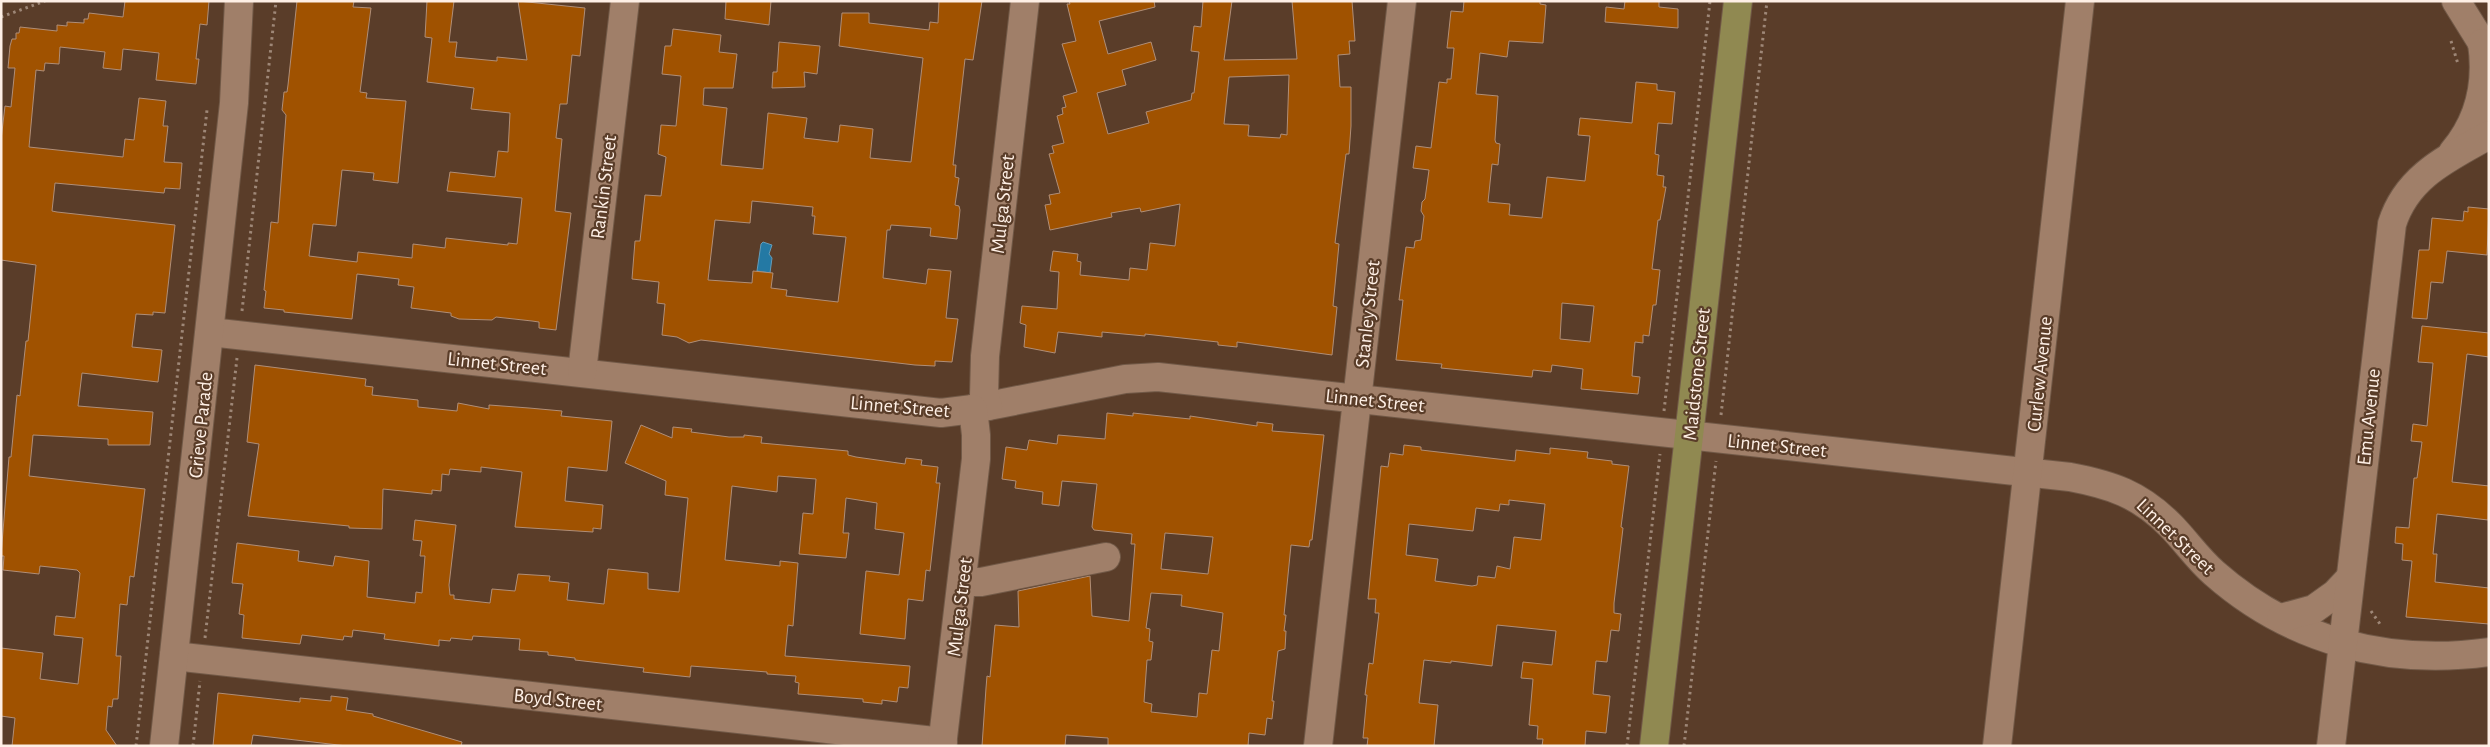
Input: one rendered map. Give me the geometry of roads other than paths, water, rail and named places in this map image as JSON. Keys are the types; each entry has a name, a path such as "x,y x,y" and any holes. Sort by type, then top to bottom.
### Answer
{"main road":[{"name":"Maidstone Street","path":"1654,746 1738,1"}],"street":[{"name":"Grieve Parade","path":"164,746 210,332 221,102 239,1"},
{"name":"Grieve Parade","path":"221,102 253,1"},
{"name":"Rankin Street","path":"582,372 625,1"},
{"name":"Mulga Street","path":"942,744 976,459 976,434 984,396 984,363 1025,1"},
{"name":"Stanley Street","path":"1318,746 1402,1"},
{"name":"Curlew Avenue","path":"1997,746 2080,1"},
{"path":"2452,156 2464,138 2480,106 2486,49 2456,1"},
{"name":"Emu Avenue","path":"2331,746 2392,224 2396,209 2414,184 2452,156 2489,134"},
{"path":"2452,156 2489,144"},
{"name":"Linnet Street","path":"210,332 244,321 582,372 941,413 981,408 1142,377 1158,376 1358,398 1660,418 1720,453 2028,472 2097,482 2133,495 2171,526 2212,571 2231,587 2281,618 2342,644 2378,653 2406,656 2463,656 2489,652"},
{"path":"962,582 981,582 1106,557"},
{"path":"2281,618 2314,609 2330,598 2350,578"},
{"name":"Boyd Street","path":"174,656 208,646 942,744"}],"water":[{"path":"763,242 772,245 769,254 772,258 770,273 757,271 761,244"}]}
